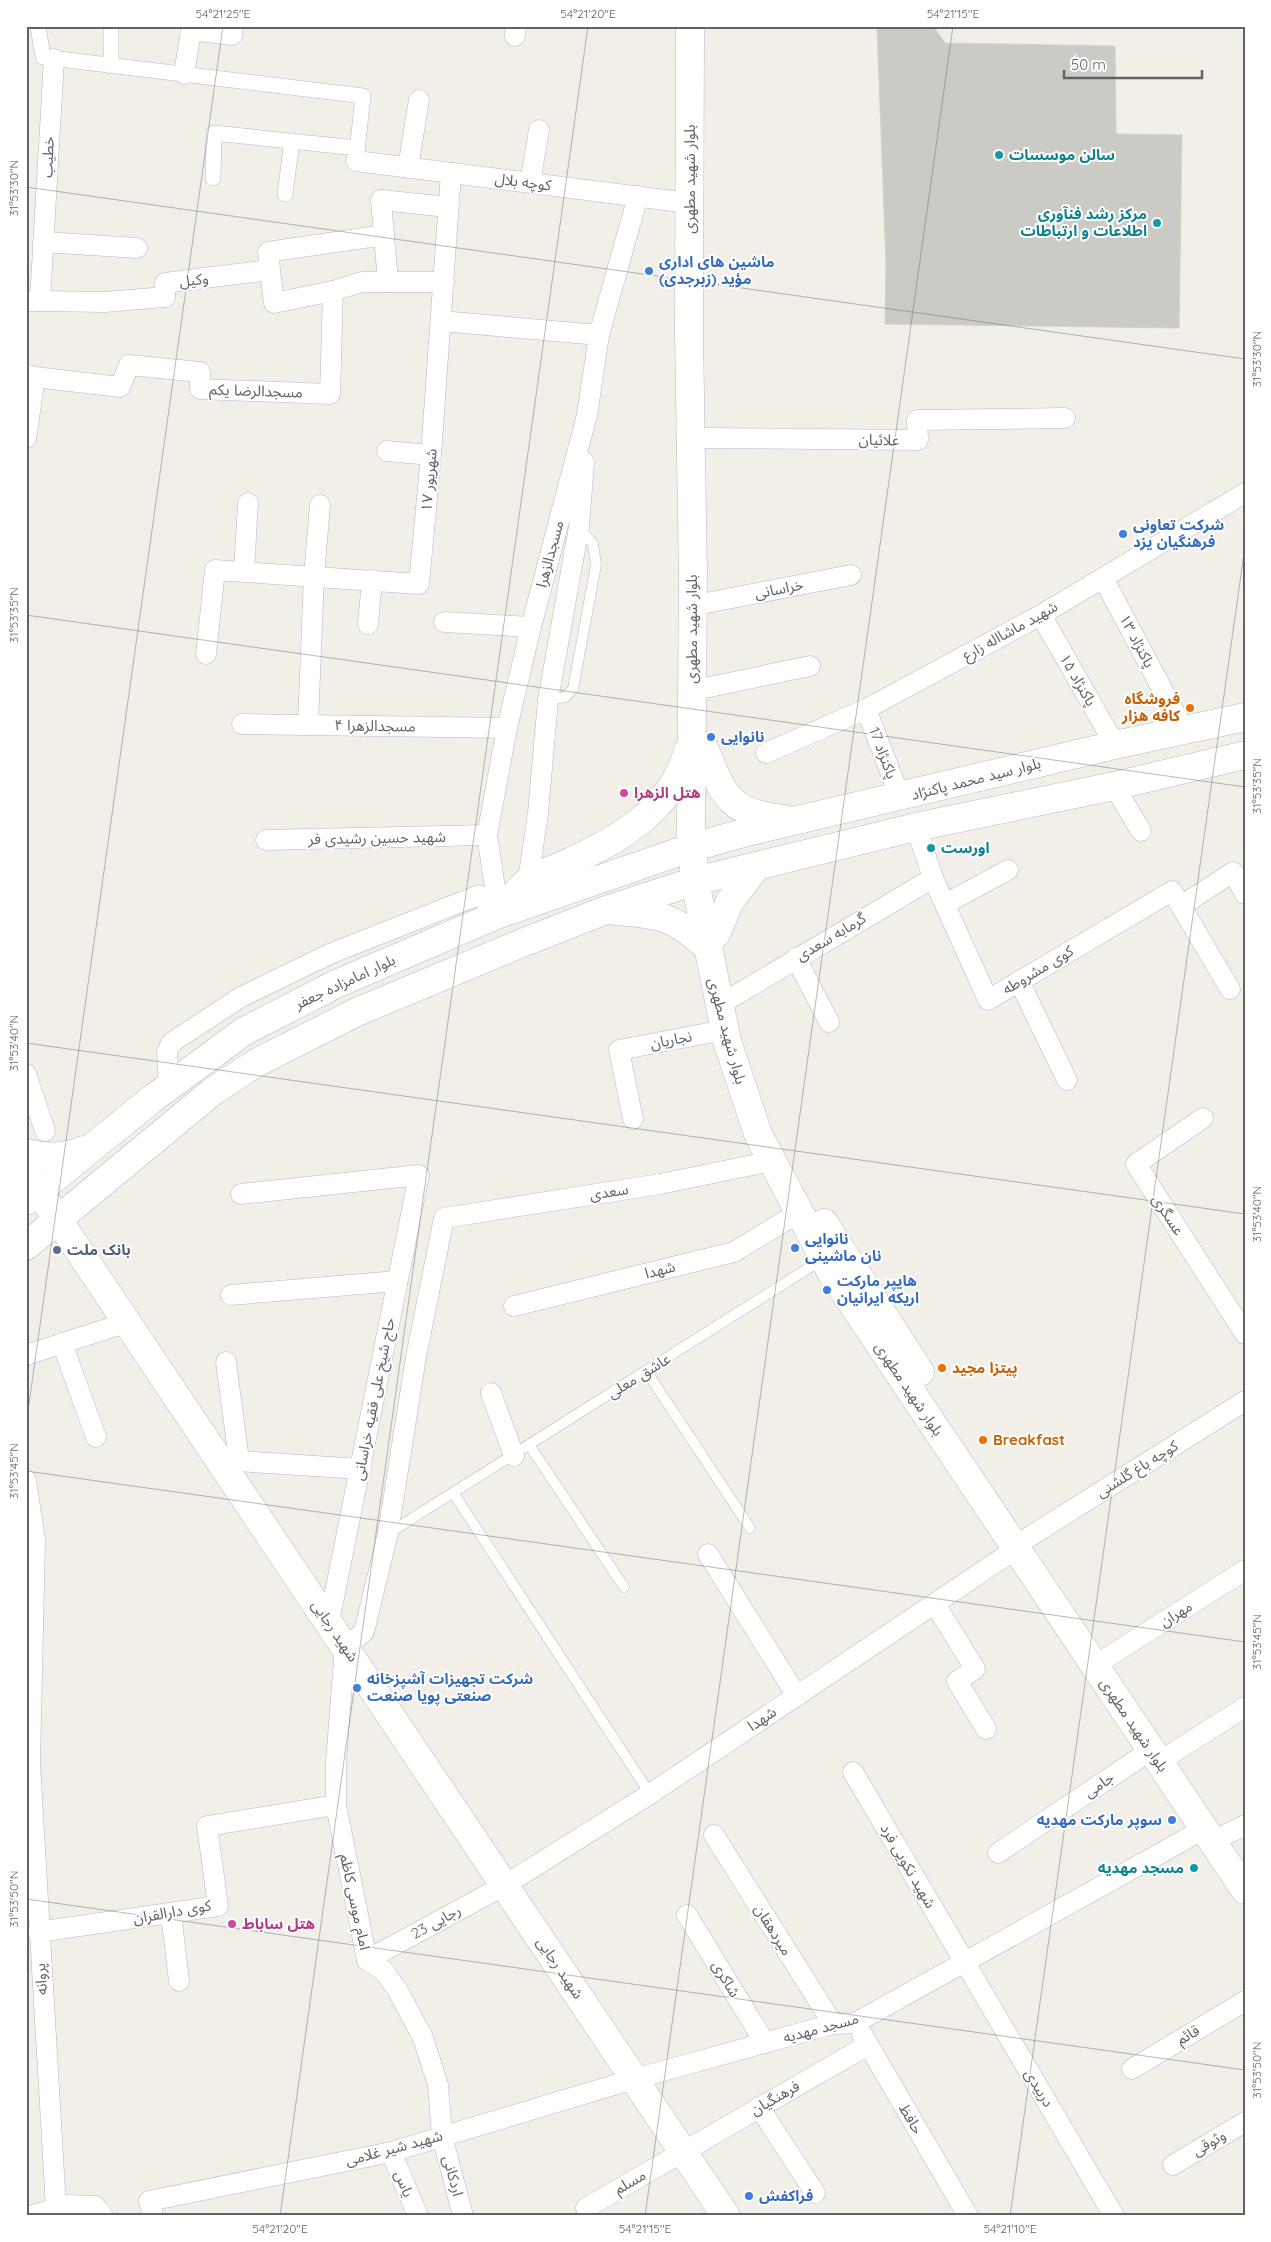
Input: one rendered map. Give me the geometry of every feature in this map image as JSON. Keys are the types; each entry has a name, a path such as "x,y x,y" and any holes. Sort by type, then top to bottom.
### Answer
{"main road":[{"name":"بلوار شهید مطهری","path":"690,26 689,202 700,845 702,879 724,1030 758,1134 798,1213 824,1259 1023,1543 1108,1657 1161,1752"},
{"name":"بلوار شهید مطهری","path":"698,741 705,688 706,603 702,438 701,26"},
{"name":"بلوار سید محمد پاکنژاد","path":"700,845 793,820 900,797 1115,745 1245,717"},
{"path":"1155,736 1167,773"},
{"path":"698,741 717,780 735,804 743,810 762,817 793,820"},
{"path":"500,914 528,881 617,839 641,822 668,792 698,741"},
{"path":"26,1248 212,1092 256,1063 357,1012 606,910 702,879 916,827 1114,786 1245,755"},
{"name":"بلوار امامزاده جعفر","path":"30,1188 90,1148 168,1086 251,1028 336,984 500,914 700,845"},
{"path":"606,910 643,913 669,918 690,932 711,940 730,901 757,866"},
{"name":"بلوار شهید مطهری","path":"711,940 731,998 765,1113 805,1191 1023,1543 1161,1752 1224,1830 1245,1864"},
{"path":"26,1153 48,1158 70,1156 90,1148"},
{"name":"شهید رجایی","path":"30,1188 60,1219 128,1322 230,1460 329,1622 726,2216"},
{"path":"87,1259 80,1238 81,1216 89,1195"},
{"path":"26,1248 66,1253 87,1259"},
{"name":"بلوار شهید مطهری","path":"1224,1830 1245,1890"}],"street":[{"path":"38,26 43,57 363,96 357,155 292,141 214,133 213,178"},
{"path":"111,26 111,66"},
{"path":"184,74 191,30 232,35 233,26"},
{"name":"خطیب","path":"33,301 43,242 54,59"},
{"path":"408,168 419,100"},
{"path":"530,183 540,130"},
{"path":"285,194 292,141"},
{"name":"کوچه بلال","path":"357,155 408,168 689,202"},
{"name":"۱۷ شهریور","path":"206,654 215,570 419,584 431,454 451,173"},
{"name":"مسجدالزهرا","path":"500,914 487,835 507,728 531,627 587,415 599,335 638,196"},
{"path":"388,282 381,200 448,207"},
{"path":"384,235 268,252 274,303 333,291 362,282 444,282"},
{"path":"43,242 137,248"},
{"name":"وکیل","path":"33,301 104,302 165,297 165,283 269,270"},
{"name":"مسجدالرضا یکم","path":"31,375 120,387 129,365 200,372 200,389 330,394 333,291"},
{"path":"441,321 599,335"},
{"path":"26,438 31,375"},
{"path":"528,881 538,813 548,700 579,527 587,415"},
{"name":"علائیان","path":"702,438 918,440 917,420 1065,418"},
{"path":"387,451 431,454"},
{"name":"شهید ماشااله زارع","path":"766,753 866,709 1041,615 1245,494"},
{"path":"244,572 248,503"},
{"path":"308,725 314,576 320,505"},
{"name":"خراسانی","path":"706,603 851,575"},
{"name":"پاکنژاد ۱۳","path":"1103,578 1184,730"},
{"path":"368,624 372,580"},
{"name":"پاکنژاد ۱۵","path":"1041,615 1115,745"},
{"path":"444,622 531,627"},
{"path":"705,688 810,666"},
{"name":"پاکنژاد 17","path":"866,709 900,797"},
{"name":"مسجدالزهرا ۴","path":"242,724 507,728"},
{"path":"1114,786 1141,831"},
{"name":"کوی مشروطه","path":"916,827 933,878 988,1000 1019,981 1176,898 1233,872 1245,894"},
{"name":"شهید حسین رشیدی فر","path":"266,840 487,835"},
{"path":"945,904 1008,870"},
{"name":"گرمابه سعدی","path":"731,998 933,878"},
{"path":"1176,898 1230,989"},
{"path":"796,958 828,1022"},
{"path":"1019,981 1067,1080"},
{"name":"نجاریان","path":"633,1119 619,1050 724,1030"},
{"path":"26,1074 45,1132"},
{"name":"عسگری","path":"1203,1118 1136,1164 1245,1334"},
{"name":"سعدی","path":"388,1533 416,1357 444,1218 660,1184 772,1161"},
{"name":"حاج شیخ علی فقیه خراسانی","path":"241,1194 419,1175 329,1622"},
{"name":"شهدا","path":"514,1306 734,1252 798,1213"},
{"path":"231,1295 397,1281"},
{"path":"26,1355 128,1322"},
{"path":"62,1343 96,1437"},
{"path":"226,1362 230,1460 361,1469"},
{"path":"491,1393 522,1451"},
{"name":"کوچه باغ گلشنی","path":"1023,1543 1245,1401"},
{"name":"پروانه","path":"26,1480 35,1540 29,1650 31,1882 38,1932 56,2208"},
{"path":"346,1647 364,1632 388,1533"},
{"name":"شهدا","path":"505,1885 650,1794 1023,1543"},
{"path":"708,1554 797,1696"},
{"name":"مهران","path":"1108,1657 1245,1570"},
{"path":"935,1604 975,1669 957,1681 986,1729"},
{"name":"امام موسی کاظم","path":"346,1647 336,1762 336,1805 367,1960 384,1971 398,1991 423,2038 438,2085 442,2136"},
{"name":"جامی","path":"998,1853 1161,1752 1245,1707"},
{"name":"شهید نکویی فرد","path":"853,1772 964,1961"},
{"name":"کوی دارالقران","path":"38,1932 218,1906 207,1826 336,1805"},
{"name":"مسجد مهدیه","path":"634,2079 833,2024 855,2022 964,1961 1224,1830"},
{"name":"میردهقان","path":"714,1836 833,2024"},
{"name":"رجایی 23","path":"367,1960 505,1885"},
{"path":"171,1914 179,1982"},
{"name":"شاکری","path":"687,1915 765,2043"},
{"name":"دربیدی","path":"964,1961 1114,2216"},
{"name":"قائم","path":"1132,2069 1245,2001"},
{"name":"حافظ","path":"855,2022 968,2216"},
{"name":"فرهنگیان","path":"683,2151 868,2045"},
{"name":"شهید شیر غلامی","path":"151,2208 391,2152 634,2079"},
{"path":"758,2107 815,2193"},
{"name":"وثوقی","path":"1173,2164 1245,2122"},
{"name":"اردکانی","path":"442,2136 464,2216"},
{"name":"مسلم","path":"590,2216 586,2208 683,2151"},
{"name":"یاس","path":"391,2152 418,2216"},
{"path":"30,2216 66,2204 95,2206 103,2216"}],"lane":[{"name":"عاشق معلی","path":"388,1533 454,1494 824,1259"},
{"path":"647,1372 750,1528"},
{"path":"522,1451 624,1587"},
{"path":"454,1494 650,1794"}],"building":[{"name":"سالن موسسات","path":"877,26 934,27 945,43 1115,46 1116,134 1182,135 1179,328 885,324 886,264"}],"place":[{"name":"سالن موسسات","path":"999,155"},
{"name":"مرکز رشد فنآوری اطلاعات و ارتباطات","path":"1157,223"},
{"name":"ماشین های اداری مؤید (زبرجدی)","path":"649,271"},
{"name":"شرکت تعاونی فرهنگیان یزد","path":"1123,534"},
{"name":"فروشگاه کافه هزار","path":"1190,708"},
{"name":"نانوایی","path":"711,737"},
{"name":"هتل الزهرا","path":"624,793"},
{"name":"اورست","path":"931,848"},
{"name":"نانوایی نان ماشینی","path":"795,1248"},
{"name":"بانک ملت","path":"57,1250"},
{"name":"هایپر مارکت اریکه ایرانیان","path":"827,1290"},
{"name":"پیتزا مجید","path":"942,1368"},
{"name":"Breakfast","path":"983,1440"},
{"name":"شرکت تجهیزات آشپزخانه صنعتی پویا صنعت","path":"357,1688"},
{"name":"سوپر مارکت مهدیه","path":"1172,1820"},
{"name":"مسجد مهدیه","path":"1194,1868"},
{"name":"هتل ساباط","path":"232,1924"},
{"name":"فراکفش","path":"749,2196"}]}
